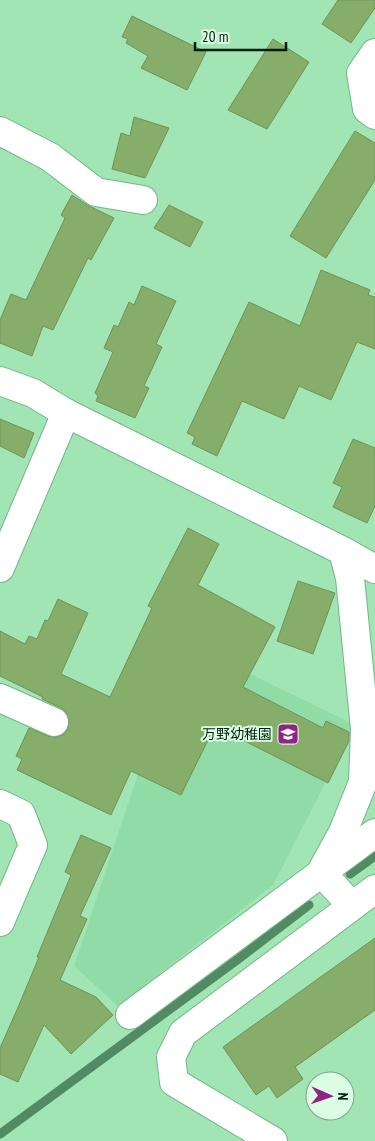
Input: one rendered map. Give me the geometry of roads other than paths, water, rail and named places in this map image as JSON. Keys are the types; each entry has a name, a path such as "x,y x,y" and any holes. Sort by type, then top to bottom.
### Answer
{"street":[{"path":"375,53 361,73 367,109 375,115"},
{"path":"0,131 50,157 96,192 143,200"},
{"path":"0,380 33,393 66,412 343,551 375,569"},
{"path":"0,568 66,412"},
{"path":"322,872 343,832 363,782 366,729 350,578 343,551"},
{"path":"0,698 54,722"},
{"path":"0,804 21,814 33,845 0,922"},
{"path":"130,1015 375,833"},
{"path":"322,872 352,906"},
{"path":"273,1141 174,1082 171,1057 183,1033 375,889"}],"waterway":[{"path":"350,874 375,856"},
{"path":"0,1134 309,905"}],"place":[{"name":"万野幼稚園","path":"288,734"}]}
